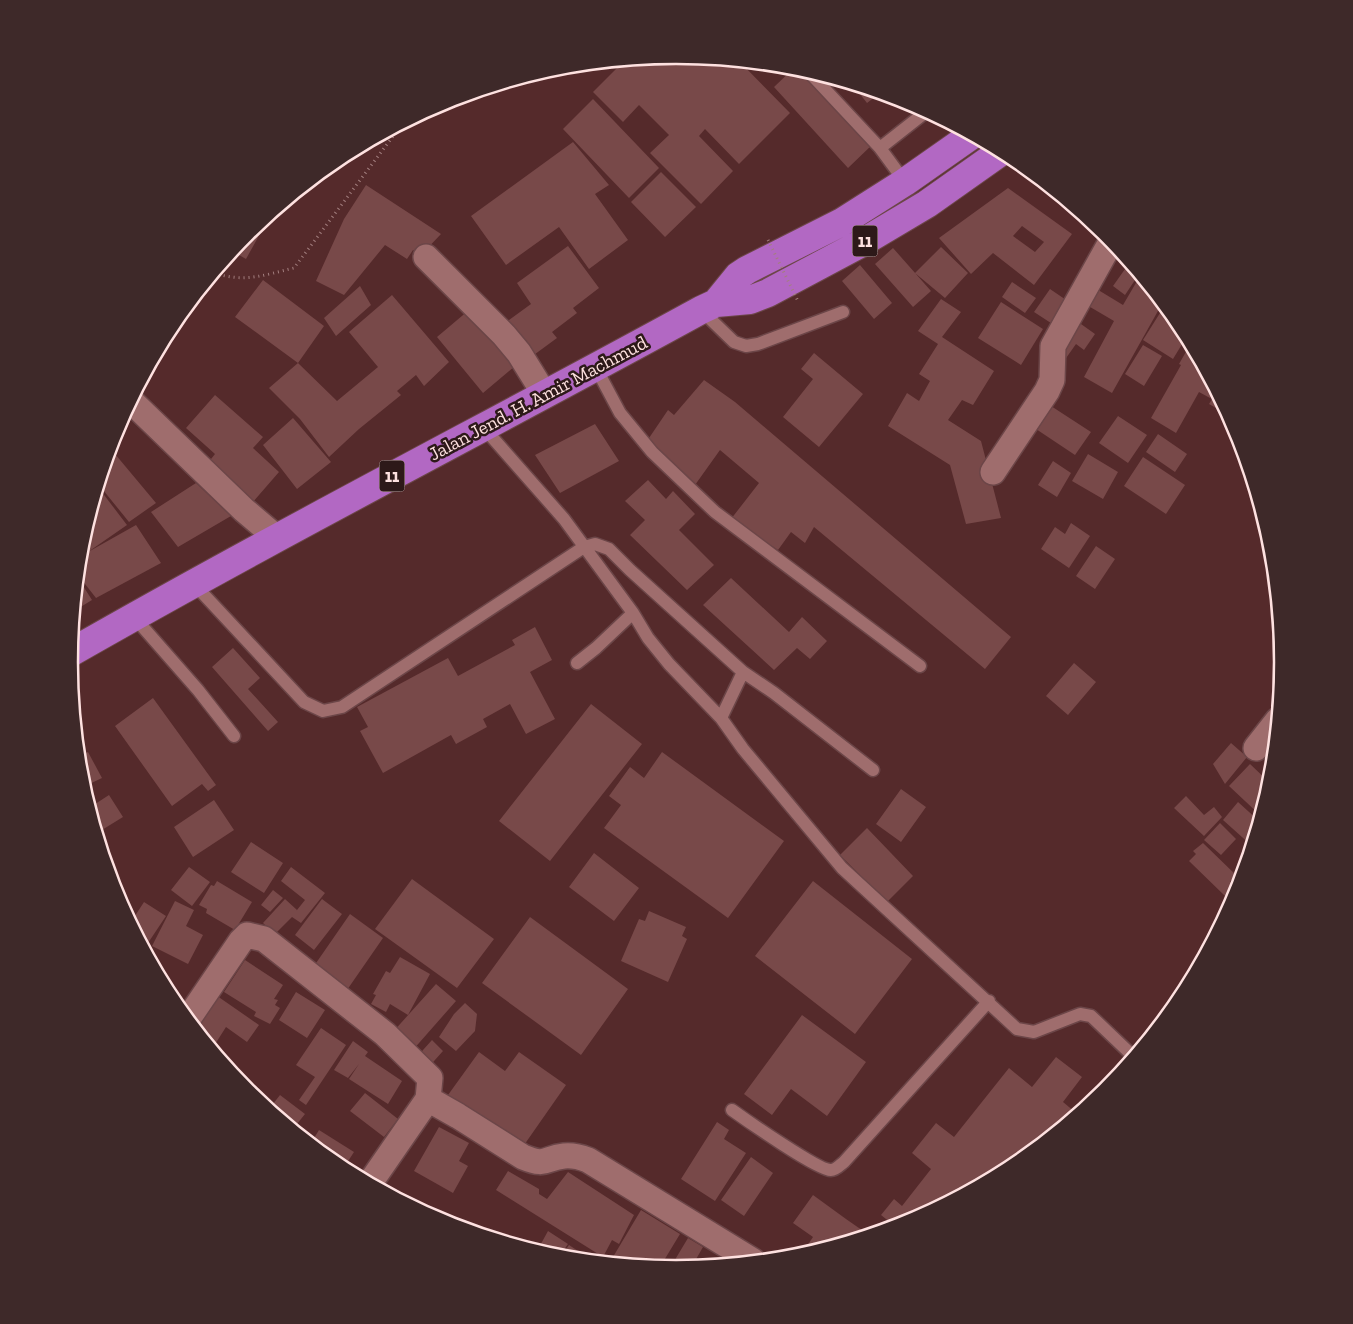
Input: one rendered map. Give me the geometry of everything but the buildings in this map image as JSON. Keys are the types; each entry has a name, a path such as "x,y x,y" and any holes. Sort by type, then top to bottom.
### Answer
{"highway":[{"name":"Jalan Jend. H. Amir Machmud","path":"79,648 277,538 708,307 738,276 747,270 842,222 905,182 967,139"},
{"name":"Jalan Jend. H. Amir Machmud","path":"708,307 750,300 768,293 858,245 919,208 995,156"}],"street":[{"path":"993,472 1047,391 1052,380 1053,346 1108,248"},
{"path":"426,257 519,352 545,395"},
{"path":"136,406 244,510 277,538"},
{"path":"1256,748 1271,729"},
{"path":"192,1013 247,935 264,939 385,1034 430,1078 428,1099 374,1178"},
{"path":"428,1099 522,1157 544,1162 563,1156 575,1156 588,1160 744,1256"}],"lane":[{"path":"817,81 880,148 905,182"},
{"path":"880,148 921,116"},
{"path":"708,307 734,342 746,346 758,344 843,312"},
{"path":"596,368 620,412 652,452 716,512 920,666"},
{"path":"484,428 554,506 633,613 648,638 669,664 720,718 743,749 842,868 1017,1029 1034,1032 1080,1014 1091,1016 1129,1052"},
{"path":"194,584 304,702 323,711 342,707 584,547 595,544 609,549 743,672 774,693 873,770"},
{"path":"577,663 633,613"},
{"path":"134,617 198,690 234,736"},
{"path":"720,718 743,672"},
{"path":"732,1110 811,1161 829,1170 834,1170 844,1162 988,1001"}],"path":[{"path":"221,275 229,278 248,278 294,268 394,135"},
{"path":"768,240 798,301"}]}
